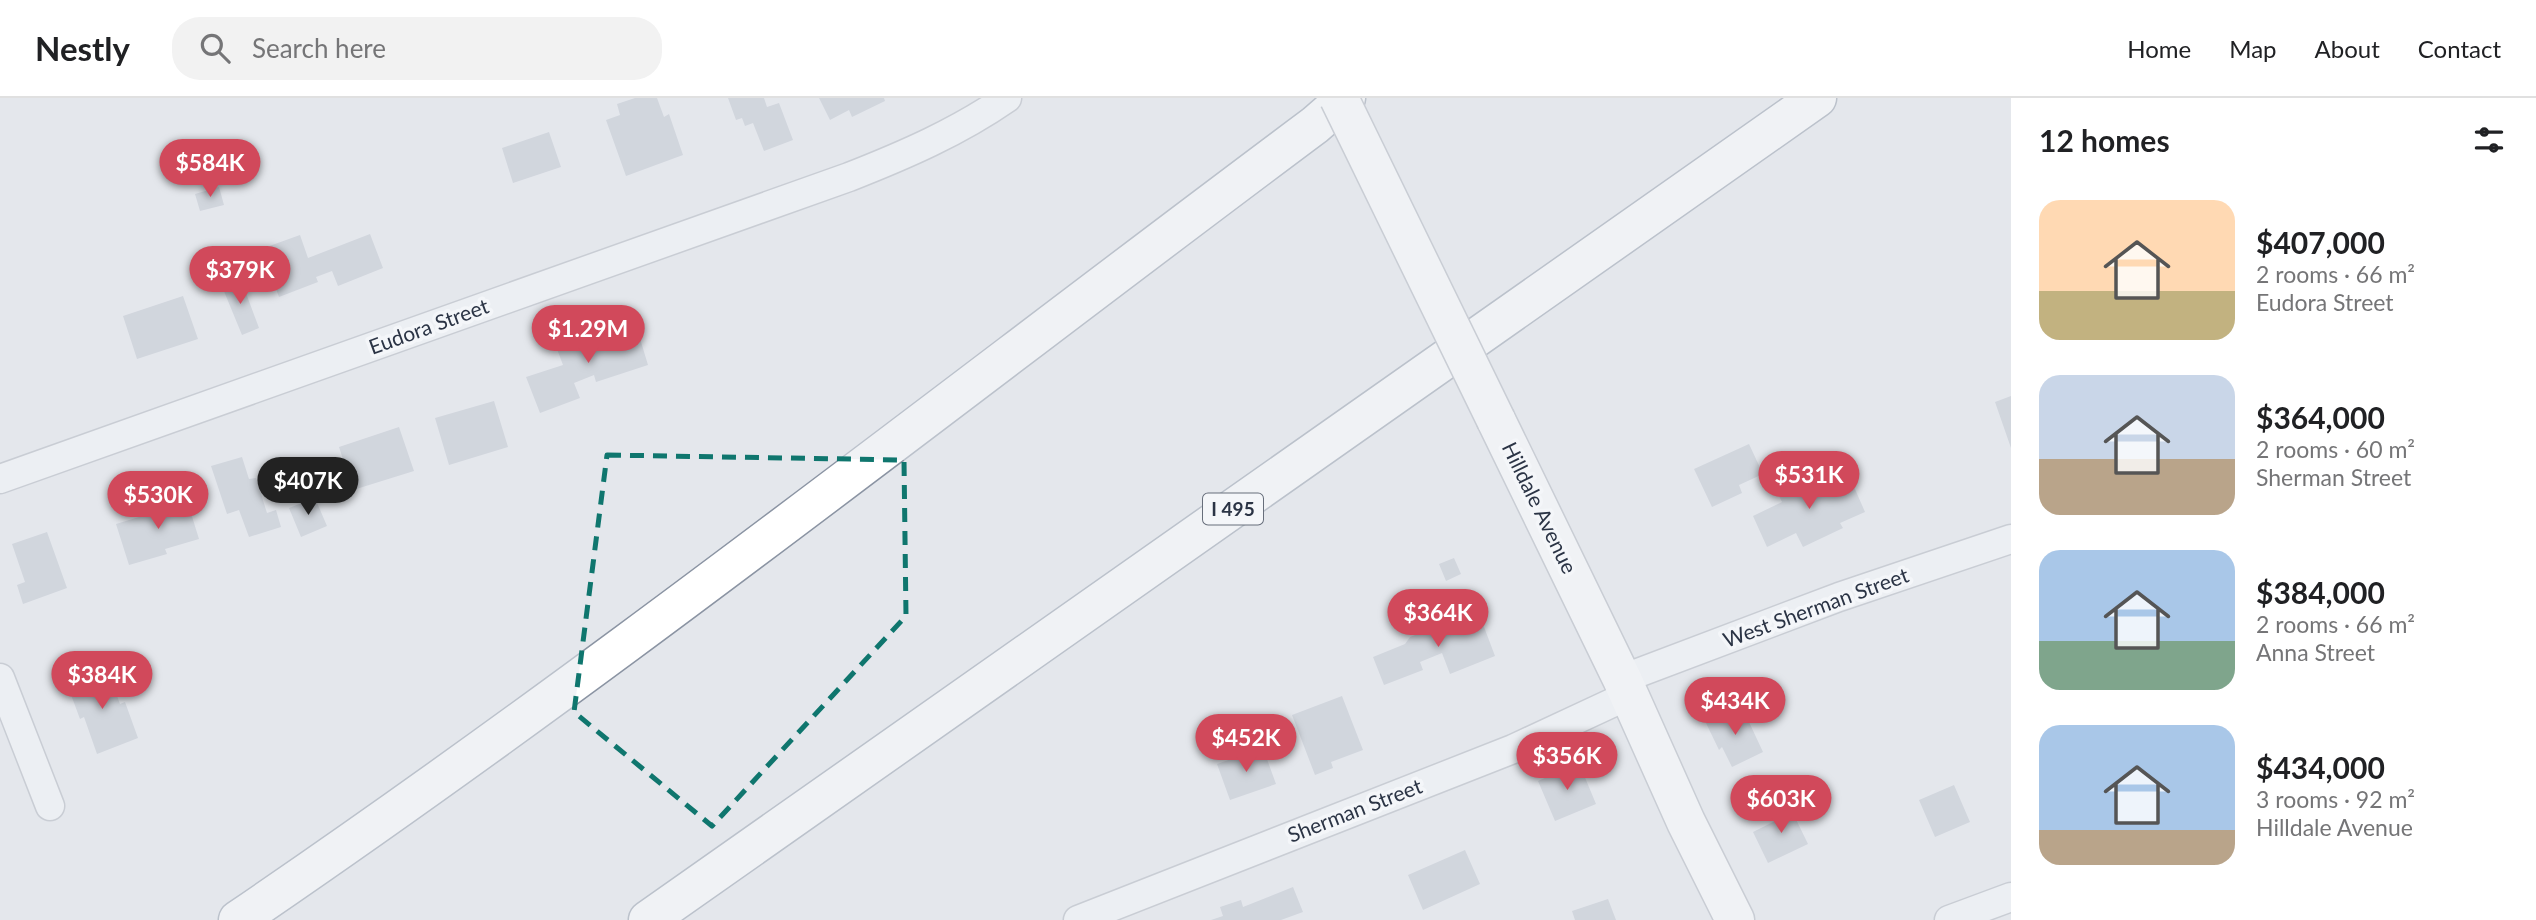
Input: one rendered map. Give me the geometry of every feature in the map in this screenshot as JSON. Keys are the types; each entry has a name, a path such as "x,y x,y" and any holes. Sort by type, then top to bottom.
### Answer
{"main road":[{"name":"Hilldale Avenue","path":"1339,98 1735,920"},
{"path":"237,920 336,853 906,436 1315,125 1346,98"},
{"name":"I 495","path":"648,920 1817,98"}],"street":[{"name":"Eudora Street","path":"0,479 849,177 915,151 978,118 1007,98"},
{"name":"West Sherman Street","path":"1625,687 1839,597 2011,539"},
{"path":"0,678 50,806"},
{"name":"Sherman Street","path":"1078,920 1513,749 1625,687"},
{"path":"1949,920 2011,897"}],"highlighted area":[{"path":"607,455 904,460 906,616 712,826 574,712"}],"building":[{"path":"635,98 657,98 664,117 669,114 683,155 626,176 606,120 620,115 617,104"},
{"path":"728,98 764,98 767,107 779,103 793,140 764,151 753,123 745,126 742,118 736,120"},
{"path":"819,98 884,98 885,101 852,117 849,110 830,120"},
{"path":"549,132 561,167 513,183 502,148"},
{"path":"219,187 224,205 200,211 195,194"},
{"path":"370,234 383,268 338,286 332,271 316,277 318,282 279,297 261,249 300,235 308,258"},
{"path":"240,277 259,328 242,335 221,284"},
{"path":"183,296 198,339 137,359 123,316"},
{"path":"635,322 648,365 596,382 594,375 574,383 580,398 540,413 526,377 563,365 557,349"},
{"path":"2011,396 2011,448 1995,402"},
{"path":"494,401 508,447 449,465 435,418"},
{"path":"399,427 414,471 353,490 339,447"},
{"path":"1749,444 1763,474 1739,485 1742,493 1712,507 1694,469"},
{"path":"242,457 249,479 256,478 267,513 276,510 281,527 249,537 239,510 227,514 211,466"},
{"path":"1815,472 1824,492 1851,480 1865,512 1840,523 1843,528 1803,547 1796,533 1767,547 1753,516 1782,502 1776,490"},
{"path":"186,497 199,539 165,549 167,554 129,565 116,524 149,514 148,508"},
{"path":"315,498 327,526 301,537 289,508"},
{"path":"47,532 67,588 23,604 17,585 25,582 12,544"},
{"path":"1454,558 1461,574 1446,581 1439,564"},
{"path":"1478,611 1495,656 1450,674 1442,653 1420,662 1423,670 1384,685 1373,657 1405,644 1410,637"},
{"path":"107,668 120,704 125,702 138,738 97,754 84,717 80,719 67,684"},
{"path":"1342,696 1363,750 1331,762 1333,768 1315,775 1292,715"},
{"path":"1742,707 1763,752 1732,767 1722,747 1719,750 1706,723"},
{"path":"1263,748 1276,784 1230,800 1217,764"},
{"path":"1579,763 1596,804 1555,821 1538,781"},
{"path":"1954,785 1970,822 1935,837 1919,800"},
{"path":"1788,803 1808,844 1768,863 1753,832 1779,819 1775,810"},
{"path":"1465,850 1480,884 1423,910 1408,875"},
{"path":"1293,887 1303,912 1281,920 1211,920 1223,916 1220,907 1241,900 1243,907"},
{"path":"1608,899 1616,920 1575,920 1572,911"}]}
